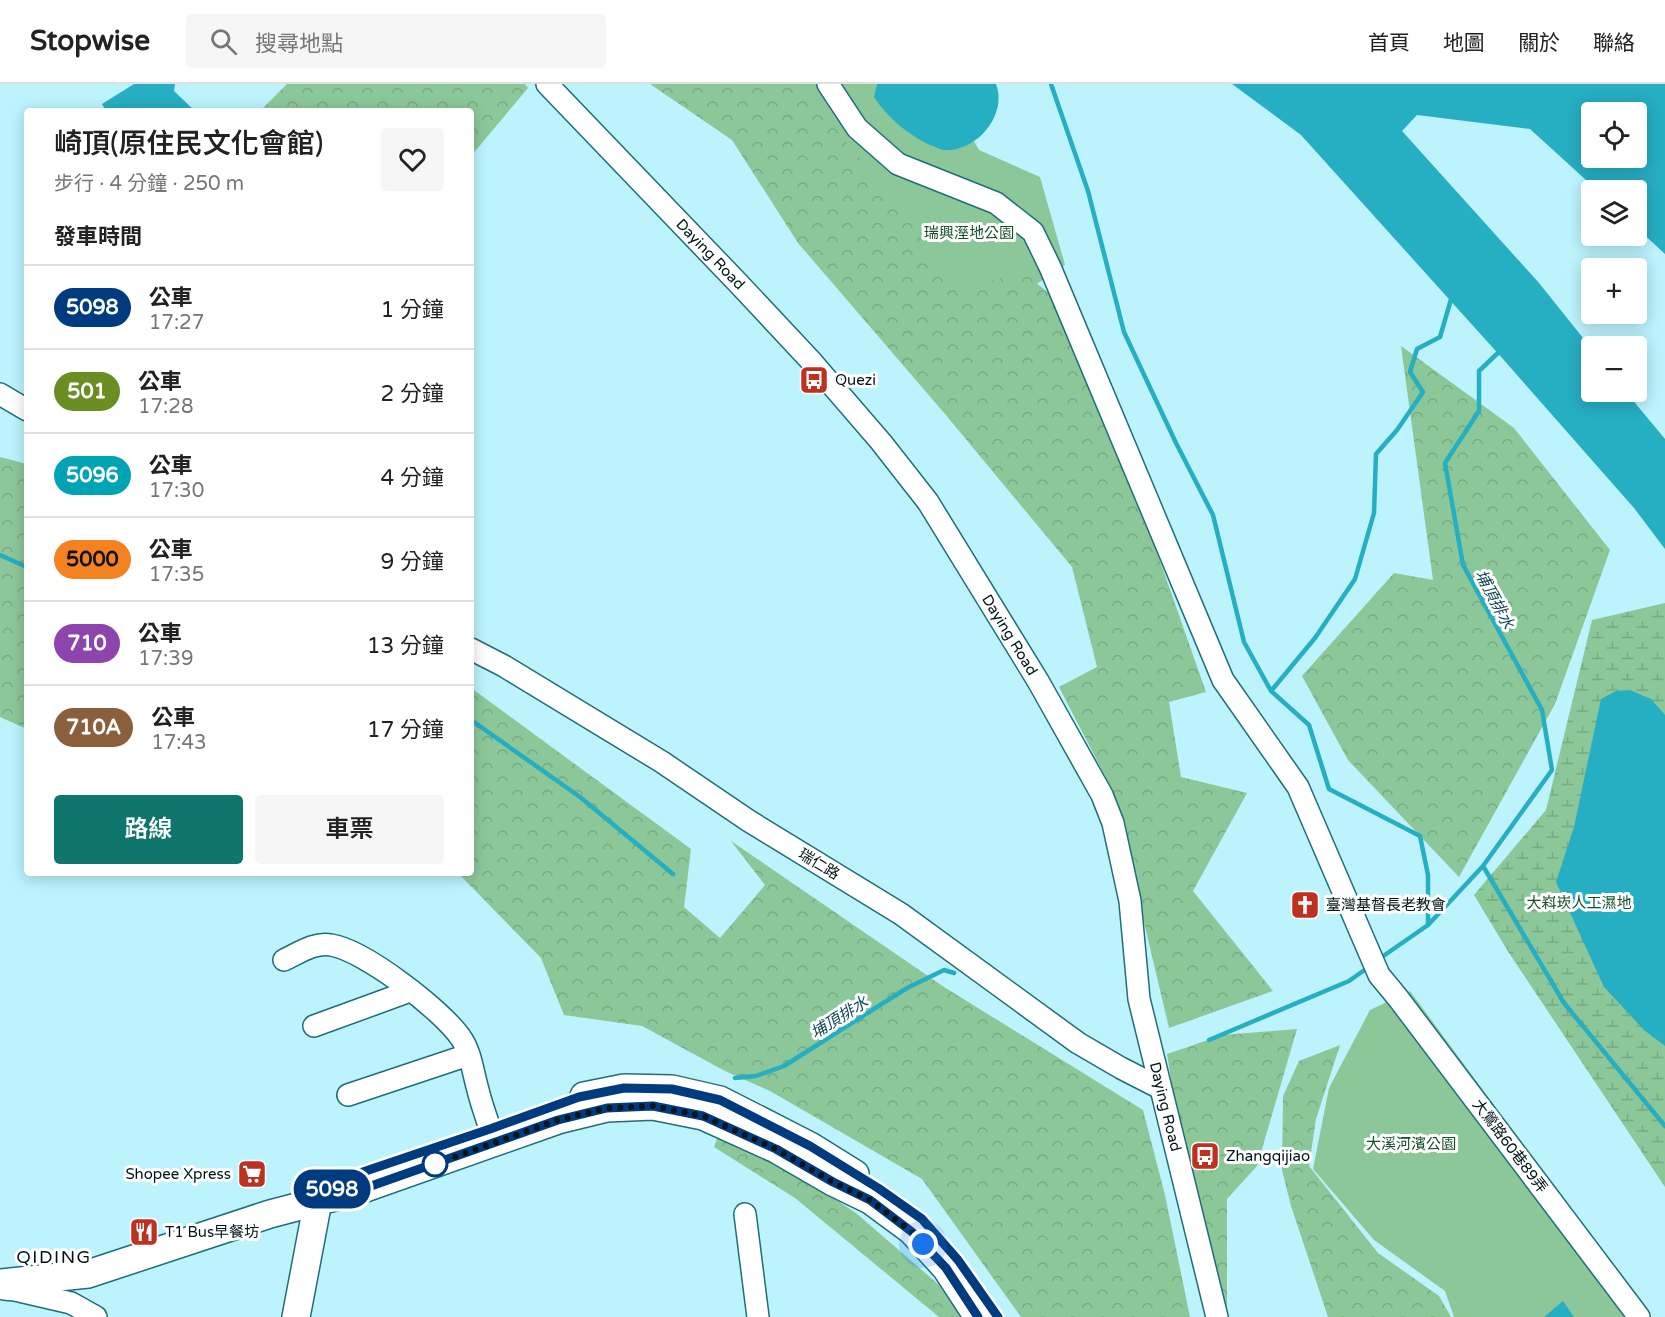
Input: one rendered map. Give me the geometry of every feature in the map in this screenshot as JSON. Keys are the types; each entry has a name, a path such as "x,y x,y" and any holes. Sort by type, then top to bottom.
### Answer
{"main road":[{"path":"296,1317 318,1201 345,1178 579,1097 624,1088 672,1089 720,1100 810,1146 878,1188 922,1219 958,1260 998,1317"},
{"path":"0,1283 88,1274 270,1214 354,1192 558,1120 607,1108 653,1106 703,1116 776,1149 833,1182 870,1200 912,1232 946,1268 978,1317"}],"street":[{"name":"Daying Road","path":"547,84 812,363 881,442 928,502 1038,681 1102,795 1113,822 1130,901 1138,999 1217,1317"},
{"name":"大鶯路60巷89弄","path":"828,84 857,128 898,164 996,203 1032,232 1050,267 1223,681 1298,787 1379,975 1639,1317"},
{"path":"0,394 24,408"},
{"name":"瑞仁路","path":"474,651 504,666 662,762 749,821 902,914 1078,1043 1160,1088"},
{"path":"284,960 313,946 332,945 366,959 389,974 439,1014 461,1038 490,1129"},
{"path":"314,1026 410,991"},
{"path":"348,1095 468,1055"},
{"path":"745,1214 758,1317"},
{"path":"0,1289 15,1290 71,1303 96,1317"}],"green space":[{"path":"287,84 525,84 528,88 474,152 474,108 263,108"},
{"path":"650,84 797,84 894,198 957,293 1022,271 1051,295 1134,487 1206,692 1169,702 1181,777 1247,793 1193,891 1273,991 1169,1028 1106,778 1059,687 1097,667 1072,567 945,414 798,243 732,140"},
{"name":"瑞興溼地公園","path":"761,84 941,84 979,150 1040,177 1065,265 949,343"},
{"path":"1401,346 1514,428 1610,550 1555,704 1459,877 1348,760 1302,676 1394,573 1433,580"},
{"path":"0,457 24,463 24,728 0,717"},
{"name":"大嵙崁人工濕地","path":"1665,603 1665,1187 1509,953 1474,895 1546,810 1592,620"},
{"path":"474,690 691,849 684,907 720,938 765,885 731,841 944,987 1143,1110 1165,1195 1190,1317 1021,1317 922,1179 770,1091 725,1071 642,1026 564,1015 541,958 461,876 474,876"},
{"name":"大溪河濱公園","path":"1410,991 1650,1317 1454,1317 1445,1291 1374,1240 1313,1169 1329,1088 1370,1010"},
{"path":"1297,1029 1257,1166 1227,1199 1227,1313 1178,1124 1167,1054 1223,1035"},
{"path":"1340,1045 1316,1119 1309,1166 1378,1253 1439,1296 1451,1317 1328,1317 1291,1206 1282,1170 1283,1096 1299,1061"},
{"path":"719,1133 775,1160 856,1213 946,1291 965,1317 939,1317 795,1198 714,1147"}],"water":[{"path":"134,84 175,84 174,91 192,108 104,108 102,104"},
{"path":"877,84 996,84 999,96 993,119 977,139 955,149 943,150 914,136 892,119 874,97"},
{"path":"1232,84 1665,84 1665,254 1647,237 1647,180 1586,180 1530,129 1417,115 1402,131 1539,283 1581,336 1581,402 1634,402 1665,439 1665,549 1634,508 1301,135"},
{"path":"1630,690 1651,699 1665,715 1665,1046 1644,1030 1604,987 1556,882 1574,827 1601,699 1616,691"},
{"path":"1563,1301 1574,1317 1544,1317"}],"waterway":[{"path":"1051,84 1088,191 1124,332 1213,515 1244,642 1271,691 1309,725 1329,789 1420,836 1428,875 1428,925"},
{"path":"1271,691 1315,638 1355,579 1374,513 1376,454 1397,430 1423,392 1410,372 1417,349 1440,337 1452,296"},
{"name":"埔頂排水","path":"1379,959 1428,925 1483,866 1552,770 1542,710 1463,565 1445,463 1479,411 1479,371 1501,350"},
{"path":"0,555 24,566"},
{"path":"474,722 580,797 673,874"},
{"path":"1483,866 1564,1003 1665,1126"},
{"name":"埔頂排水","path":"1209,1040 1349,981 1370,966"},
{"name":"埔頂排水","path":"735,1078 756,1076 784,1066 907,988 944,970 954,973"}],"bus line":[{"name":"5098","path":"978,1317 946,1268 912,1232 870,1200 833,1182 776,1149 703,1116 653,1106 607,1108 558,1120 354,1192 318,1201 345,1178 579,1097 624,1088 672,1089 720,1100 810,1146 878,1188 922,1219 958,1260 998,1317"}],"place":[{"name":"Quezi","path":"814,380"},
{"name":"臺灣基督長老教會","path":"1305,905"},
{"name":"Zhangqijiao","path":"1205,1156"},
{"name":"Shopee Xpress","path":"252,1174"},
{"name":"T1 Bus早餐坊","path":"144,1232"}],"district":[{"name":"QIDING","path":"54,1257"}],"route":[{"path":"435,1164 558,1120 607,1108 653,1106 703,1116 776,1149 833,1182 870,1200 912,1232 923,1244"}]}
